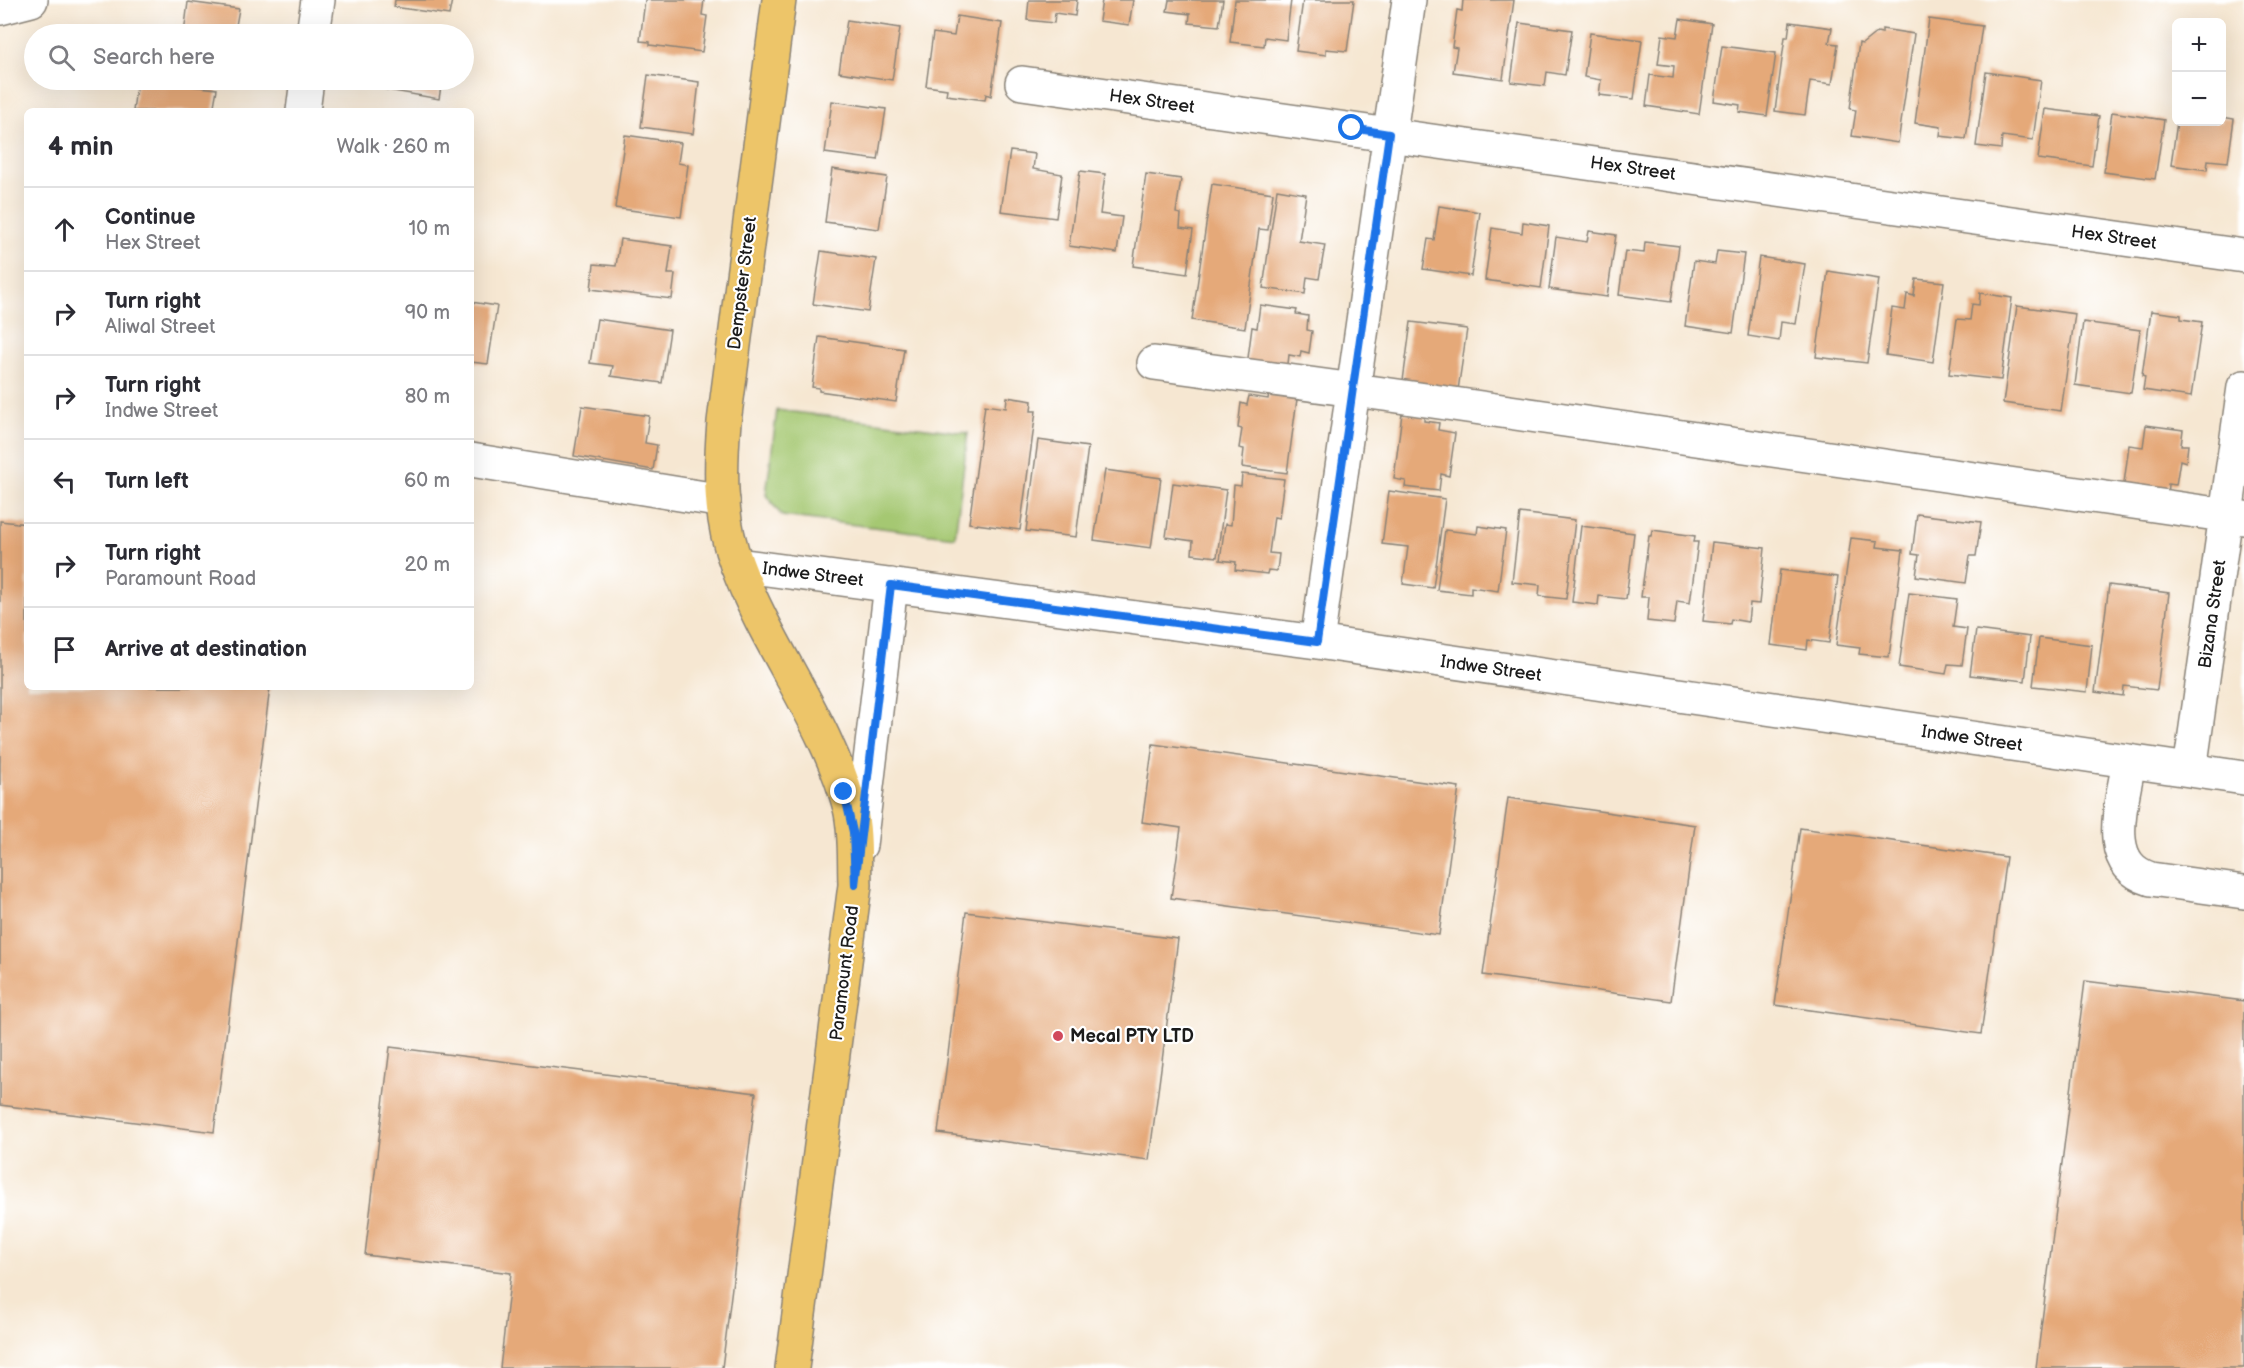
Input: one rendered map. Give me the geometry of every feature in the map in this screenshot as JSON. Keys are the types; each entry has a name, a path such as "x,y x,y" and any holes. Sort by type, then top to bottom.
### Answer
{"main road":[{"name":"Dempster Street","path":"736,565 723,501 721,462 723,422 778,0"},
{"name":"Paramount Road","path":"736,565 830,751 850,810 855,885 792,1368"}],"street":[{"path":"0,8 31,0"},
{"path":"314,24 318,0"},
{"path":"1317,642 1409,0"},
{"name":"Hex Street","path":"1022,83 2244,256"},
{"path":"303,108 306,90"},
{"path":"1154,363 2235,517"},
{"name":"Bizana Street","path":"2190,770 2235,517 2244,387"},
{"path":"474,460 723,501"},
{"name":"Indwe Street","path":"736,565 1317,642 2244,777"},
{"path":"855,885 891,585"},
{"path":"2129,761 2118,838 2119,852 2126,865 2137,875 2151,879 2244,892"}],"green space":[{"path":"777,410 968,433 955,537 782,516 766,495"}],"building":[{"path":"395,0 452,0 449,15 394,7"},
{"path":"645,0 704,0 702,15 707,16 702,52 650,45 650,42 640,41"},
{"path":"1029,0 1077,0 1075,16 1055,13 1054,23 1027,20"},
{"path":"1102,0 1133,0 1129,25 1099,21"},
{"path":"1169,0 1223,0 1219,26 1189,23 1190,14 1167,11"},
{"path":"1235,0 1291,0 1286,40 1265,37 1264,46 1230,42"},
{"path":"1303,0 1354,0 1347,51 1326,49 1326,55 1296,51"},
{"path":"1463,0 1514,0 1503,79 1453,72 1457,48 1452,47 1457,10 1462,11"},
{"path":"188,2 239,9 236,24 185,24"},
{"path":"957,16 1002,23 991,96 986,94 985,100 946,95 947,89 926,86 933,33 954,36"},
{"path":"1680,19 1712,24 1699,114 1646,106 1650,75 1673,78 1674,66 1658,64 1662,35 1677,37"},
{"path":"1929,19 1982,26 1966,139 1940,136 1941,127 1915,123"},
{"path":"847,20 900,28 892,80 839,72"},
{"path":"1790,22 1832,28 1829,43 1838,44 1832,84 1810,81 1805,115 1775,111 1785,37 1788,37"},
{"path":"1519,23 1572,30 1565,75 1547,72 1545,86 1511,82"},
{"path":"1882,29 1914,34 1898,143 1852,136 1856,110 1850,109 1859,43 1862,44 1877,32 1882,33"},
{"path":"1590,33 1642,40 1634,99 1599,95 1601,80 1584,77"},
{"path":"1722,46 1776,53 1767,116 1739,112 1740,105 1714,101"},
{"path":"1986,72 2041,80 2033,140 2002,136 2001,149 1976,146"},
{"path":"648,75 699,82 693,134 641,127"},
{"path":"136,90 217,90 214,108 133,108"},
{"path":"388,90 440,90 439,99"},
{"path":"832,101 886,109 878,160 825,153"},
{"path":"2045,109 2099,116 2092,166 2038,159"},
{"path":"2112,112 2164,120 2155,179 2104,172"},
{"path":"2226,118 2234,119 2228,162 2208,160 2207,170 2171,165 2176,126 2226,126"},
{"path":"625,135 681,143 678,163 688,165 681,217 615,208"},
{"path":"1010,151 1035,154 1033,169 1062,174 1056,218 1001,211"},
{"path":"832,169 887,177 879,229 825,222"},
{"path":"1080,171 1105,174 1100,214 1122,217 1117,253 1069,246"},
{"path":"1146,174 1181,179 1176,213 1181,214 1180,228 1193,230 1187,274 1133,266"},
{"path":"1212,184 1273,193 1268,230 1259,229 1245,328 1192,320"},
{"path":"1277,189 1306,194 1299,241 1325,245 1319,279 1307,277 1305,294 1263,288"},
{"path":"1439,206 1480,212 1471,276 1423,269 1428,239 1434,240"},
{"path":"1523,222 1549,226 1541,288 1485,280 1492,228 1522,233"},
{"path":"1589,231 1616,235 1607,297 1549,289 1556,237 1587,242"},
{"path":"620,239 672,246 668,274 675,274 672,299 591,289 594,264 616,266"},
{"path":"1645,242 1679,246 1671,302 1619,295 1625,251 1644,253"},
{"path":"821,251 876,259 868,312 813,304"},
{"path":"1717,251 1744,254 1733,333 1685,326 1694,261 1715,264"},
{"path":"1759,257 1805,264 1796,324 1781,322 1779,341 1748,336"},
{"path":"1828,271 1879,279 1867,363 1816,357"},
{"path":"1916,279 1944,282 1933,362 1886,355 1892,308 1905,310 1907,294 1914,296"},
{"path":"1980,293 2012,298 2001,380 1949,374 1957,319 1970,320 1972,304 1979,305"},
{"path":"474,302 497,306 488,364 474,362"},
{"path":"1260,305 1297,310 1296,314 1308,316 1307,330 1312,331 1309,353 1301,351 1300,357 1289,355 1287,373 1247,366 1252,327 1257,328"},
{"path":"2017,306 2075,314 2061,411 2003,403"},
{"path":"2151,311 2181,315 2181,319 2202,322 2191,397 2143,390 2145,377 2142,376"},
{"path":"597,319 670,330 662,383 611,376 613,366 590,363"},
{"path":"1411,322 1467,329 1458,390 1402,388"},
{"path":"2083,322 2140,330 2131,393 2075,385"},
{"path":"819,337 904,349 896,402 819,391 819,388 812,387"},
{"path":"1269,394 1297,399 1287,473 1242,467 1244,449 1239,448 1242,429 1238,428 1241,403 1247,405 1249,396 1268,399"},
{"path":"1007,397 1032,401 1031,411 1036,411 1020,530 969,523 985,405 1006,408"},
{"path":"582,406 649,416 645,443 657,445 653,470 574,456"},
{"path":"1402,413 1424,416 1424,421 1439,423 1438,430 1455,433 1449,476 1441,474 1439,491 1405,487 1406,481 1394,479"},
{"path":"2146,425 2183,430 2181,445 2188,445 2186,462 2180,460 2176,485 2168,484 2167,497 2123,491 2129,445 2143,447"},
{"path":"1038,440 1088,447 1076,537 1026,531"},
{"path":"1105,470 1161,478 1151,548 1094,540"},
{"path":"1242,474 1284,479 1279,518 1274,517 1269,553 1279,554 1277,571 1268,570 1267,574 1235,570 1236,562 1220,560 1225,524 1231,525 1234,485 1241,486"},
{"path":"1173,483 1226,490 1217,557 1192,554 1193,541 1166,537"},
{"path":"1389,491 1445,499 1433,588 1403,584 1408,547 1382,544"},
{"path":"1520,513 1575,520 1566,599 1539,596 1540,585 1512,582"},
{"path":"1917,514 1981,522 1976,556 1970,556 1966,583 1916,576 1919,555 1912,554"},
{"path":"0,521 24,524 24,690 270,690 214,1132 0,1105"},
{"path":"1478,526 1506,530 1498,591 1471,587 1471,594 1437,590 1445,530 1477,534"},
{"path":"1581,526 1634,533 1626,599 1599,596 1598,605 1572,602"},
{"path":"1652,530 1695,536 1694,542 1698,542 1690,603 1677,601 1674,624 1647,621 1649,597 1641,597 1649,536"},
{"path":"1851,538 1878,541 1877,547 1903,550 1889,657 1859,654 1860,648 1836,645"},
{"path":"1712,542 1765,548 1759,604 1750,603 1748,622 1731,619 1730,624 1703,621"},
{"path":"1780,570 1838,577 1829,643 1808,640 1807,650 1771,645"},
{"path":"2109,585 2169,593 2157,690 2124,686 2123,696 2095,692"},
{"path":"1909,593 1957,599 1953,627 1967,629 1962,665 1948,664 1946,674 1899,667"},
{"path":"1976,630 2030,637 2025,681 1970,675"},
{"path":"2039,638 2092,645 2087,692 2033,686"},
{"path":"1153,744 1459,787 1439,935 1171,898 1181,828 1142,822"},
{"path":"1508,798 1695,825 1671,1001 1483,975"},
{"path":"1800,828 2006,857 1981,1034 1775,1005"},
{"name":"Mecal PTY LTD","path":"966,912 1178,939 1149,1160 938,1133"},
{"path":"2085,981 2244,1001 2244,1368 2036,1368"},
{"path":"390,1047 756,1093 722,1368 500,1368 511,1273 365,1255"}],"place":[{"name":"Mecal PTY LTD","path":"1058,1036"}],"route":[{"path":"844,792 850,810 853,832 855,885 891,585 1317,642 1389,134 1352,128"}]}
